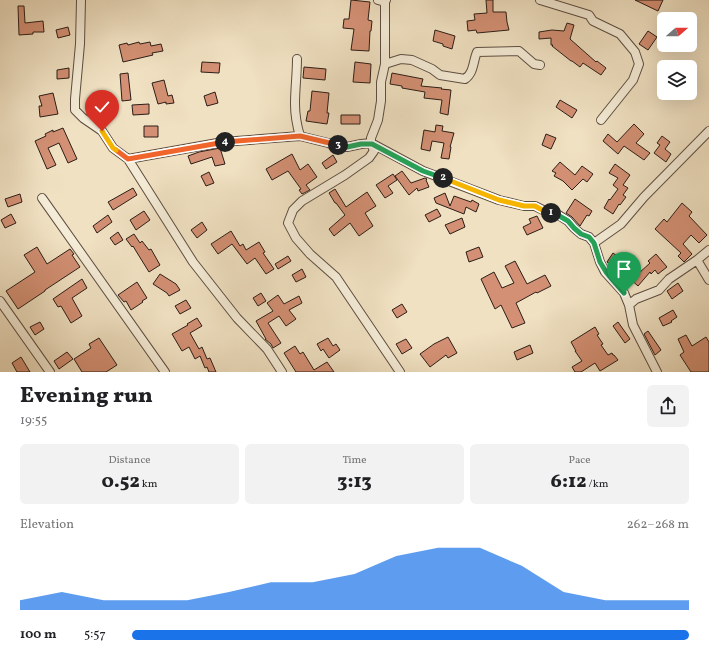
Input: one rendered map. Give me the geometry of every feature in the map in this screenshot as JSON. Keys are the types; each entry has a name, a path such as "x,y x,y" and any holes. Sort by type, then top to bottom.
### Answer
{"street":[{"path":"81,0 80,44 75,110 83,118 102,131 113,148 128,159 193,262 237,318 267,349 282,372"},
{"path":"540,0 589,16 594,21 620,34 635,52 639,64 632,80 601,120"},
{"path":"383,1 385,64 381,82 381,101 378,120 371,138 374,151 369,158 345,175 302,201 293,210 288,223 296,238 310,254 336,277 400,372"},
{"path":"385,64 401,59 412,60 432,69 440,75 465,79 473,68 477,52 519,51 534,64 540,65"},
{"path":"297,59 295,104 297,126 300,136"},
{"path":"594,243 621,224 644,197 709,131"},
{"path":"128,159 223,142 300,136 328,144 347,147 361,144 372,144 423,171 499,200 524,206 535,206 544,211 556,214 568,221 581,234 589,237 594,243 600,262 606,272 624,293 629,305 633,325 657,372"},
{"path":"42,198 164,372"},
{"path":"629,305 636,299 658,290 669,279 709,250"},
{"path":"697,260 709,280"},
{"path":"0,301 49,372"}],"building":[{"path":"351,0 370,2 368,20 372,21 369,51 351,50 354,29 343,28 344,19 349,19"},
{"path":"486,0 493,0 493,12 506,12 509,30 477,33 476,30 468,31 467,21 475,20 474,14 487,13"},
{"path":"635,0 663,0 658,11"},
{"path":"18,6 24,6 25,23 43,21 44,32 33,32 33,34 19,35"},
{"path":"567,23 574,25 570,39 596,62 597,61 606,68 601,75 583,63 580,67 571,61 552,46 553,45 551,45 551,38 539,39 539,32 552,30 564,31"},
{"path":"68,27 70,35 58,38 56,30"},
{"path":"435,30 455,36 452,49 433,41"},
{"path":"648,31 657,37 648,50 639,44"},
{"path":"139,42 140,44 150,42 151,46 161,44 163,51 152,53 153,55 123,62 119,45 127,43 128,45"},
{"path":"202,62 220,63 219,73 201,72"},
{"path":"355,62 371,64 370,83 353,82"},
{"path":"304,67 326,69 325,80 303,78"},
{"path":"69,68 69,78 57,79 57,70"},
{"path":"128,73 131,100 122,101 120,74"},
{"path":"392,73 423,79 421,86 451,90 448,115 440,113 442,100 424,98 425,92 402,88 402,86 390,84"},
{"path":"164,80 168,96 172,95 174,103 166,104 166,102 158,104 152,83"},
{"path":"312,91 329,93 327,113 329,113 327,124 306,121 308,111 310,111"},
{"path":"215,92 218,103 207,106 204,96"},
{"path":"53,93 58,114 40,117 39,106 42,106 39,96"},
{"path":"560,100 577,110 572,118 556,107"},
{"path":"149,104 149,114 133,115 132,105"},
{"path":"341,115 360,115 360,124 341,124"},
{"path":"634,124 644,134 636,143 650,153 644,160 624,146 618,154 603,141 608,134 617,142"},
{"path":"436,125 443,126 442,131 454,133 450,147 449,159 441,158 444,143 432,141 430,151 421,149 424,130 435,132"},
{"path":"144,126 158,126 158,137 144,137"},
{"path":"63,128 77,159 68,163 59,143 48,148 56,165 47,169 35,141 46,136 45,134 53,130 53,132"},
{"path":"546,134 556,138 551,149 542,145"},
{"path":"662,136 670,142 665,149 671,154 666,162 654,153 660,145 657,143"},
{"path":"220,148 225,164 215,166 212,157 191,164 188,156 199,152"},
{"path":"292,154 300,170 308,164 317,177 306,185 310,190 302,194 299,190 301,189 288,171 272,180 266,169"},
{"path":"333,155 337,162 326,169 322,163"},
{"path":"560,162 575,175 582,166 593,174 587,182 583,179 572,190 563,181 554,176 556,173 552,171"},
{"path":"615,164 630,175 623,185 628,188 623,195 626,197 620,205 619,204 613,214 604,208 609,199 610,200 618,189 613,185 618,178 609,173"},
{"path":"402,171 411,183 425,178 427,179 426,180 429,187 418,191 417,188 409,195 395,176"},
{"path":"209,172 214,183 206,186 201,176"},
{"path":"393,174 397,180 388,186 393,193 385,198 376,185"},
{"path":"133,188 137,195 113,210 108,202"},
{"path":"335,189 346,207 367,192 376,206 365,213 373,226 359,236 350,223 334,236 329,229 345,215 329,193"},
{"path":"445,193 450,206 454,196 471,202 472,200 479,204 476,212 466,207 464,214 436,203 434,198"},
{"path":"20,194 22,202 8,207 5,199"},
{"path":"575,199 592,211 589,216 587,215 580,226 566,213"},
{"path":"682,203 692,212 689,216 707,235 699,243 691,235 683,244 692,254 684,262 678,256 681,253 655,229 664,219 667,222"},
{"path":"437,209 441,216 429,222 425,215"},
{"path":"144,211 150,220 136,230 130,220"},
{"path":"11,214 16,223 5,228 1,220"},
{"path":"108,215 112,222 97,233 93,226"},
{"path":"537,216 543,228 527,235 523,227 531,223 529,219"},
{"path":"462,218 465,227 450,234 445,225"},
{"path":"202,222 207,230 197,238 191,230"},
{"path":"231,231 240,246 243,244 246,250 259,242 265,252 263,253 274,269 266,274 255,258 247,264 232,244 218,254 211,244"},
{"path":"118,232 123,240 115,245 110,238"},
{"path":"134,234 140,243 142,241 149,250 151,249 160,265 149,272 133,246 132,247 126,239"},
{"path":"37,247 47,264 70,249 80,267 18,309 6,291 35,272 24,255"},
{"path":"479,247 483,257 469,262 466,252"},
{"path":"613,253 624,261 617,269 607,262"},
{"path":"656,254 667,267 658,274 655,270 651,274 650,272 638,286 629,278 637,270 639,273 650,263 648,261"},
{"path":"288,256 291,261 278,269 275,264"},
{"path":"515,261 527,284 545,275 551,286 516,303 525,323 512,328 501,305 495,309 481,279 494,272 502,288 514,283 505,266"},
{"path":"302,269 306,277 296,282 292,275"},
{"path":"160,274 176,284 180,290 169,296 153,284"},
{"path":"82,279 87,288 72,298 82,316 71,323 61,306 58,307 53,299"},
{"path":"137,282 147,298 131,310 126,301 124,302 118,295"},
{"path":"678,283 683,291 672,299 667,291"},
{"path":"261,293 266,301 258,306 253,298"},
{"path":"278,295 284,304 299,296 302,303 289,310 296,319 286,326 279,316 268,323 281,343 273,348 265,339 256,321 273,311 267,303"},
{"path":"186,300 191,308 180,314 175,306"},
{"path":"402,304 407,312 397,318 392,310"},
{"path":"673,310 677,317 671,321 672,322 663,326 659,318"},
{"path":"197,318 202,326 190,333 199,349 202,347 207,359 210,358 216,372 209,372 207,367 205,368 200,356 195,359 189,347 182,351 172,334"},
{"path":"40,322 44,329 35,335 30,327"},
{"path":"618,322 630,339 625,343 613,326"},
{"path":"595,327 599,334 597,335 603,344 601,345 608,355 612,353 618,360 600,371 595,363 581,372 575,372 572,367 582,361 571,342"},
{"path":"648,331 661,350 655,355 644,334"},
{"path":"686,335 692,346 706,337 709,342 709,372 691,372 680,355 684,352 678,339"},
{"path":"448,337 457,353 448,358 446,355 430,367 420,354 434,344"},
{"path":"99,338 117,365 106,372 82,372 74,359 91,348 89,344"},
{"path":"328,338 333,346 336,344 340,350 329,358 323,349 321,351 317,344"},
{"path":"406,339 412,348 402,354 396,344"},
{"path":"530,345 533,353 517,360 514,352"},
{"path":"295,346 300,354 303,352 314,370 327,362 334,372 296,372 284,353"},
{"path":"67,352 73,359 59,369 54,361"},
{"path":"21,357 30,372 17,372 12,363"}],"route":[{"path":"102,131 113,148 128,159 223,142 300,136 328,144 347,147 361,144 372,144 423,171 499,200 524,206 535,206 544,211 556,214 568,221 581,234 589,237 594,243 600,262 606,272 624,293"}]}
